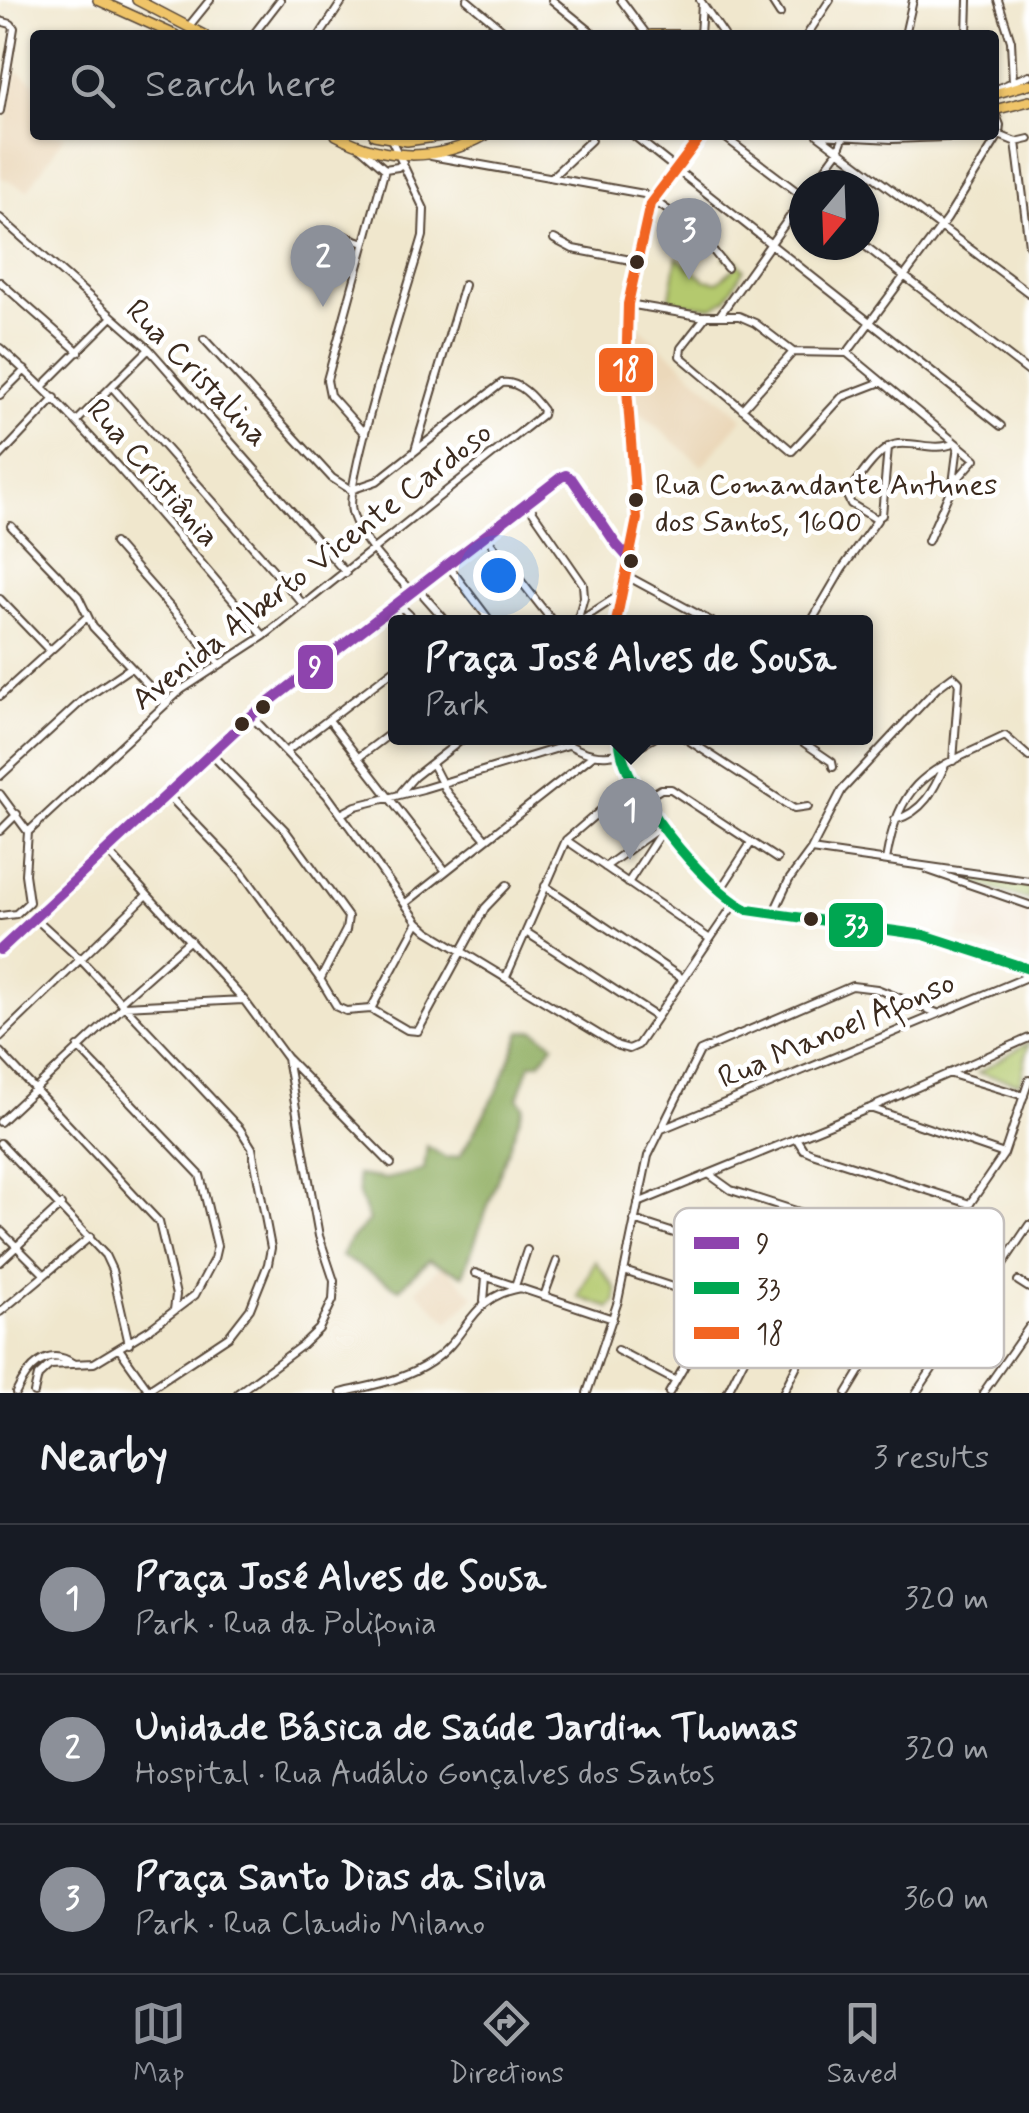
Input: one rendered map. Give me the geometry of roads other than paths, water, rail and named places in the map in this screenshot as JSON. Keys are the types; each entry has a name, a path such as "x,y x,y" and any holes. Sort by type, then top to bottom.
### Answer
{"main road":[{"path":"98,0 118,4 166,30"},
{"path":"137,0 196,30"},
{"path":"999,91 1029,84"},
{"path":"999,109 1029,101"},
{"path":"346,140 401,159 452,150 475,140"},
{"path":"391,140 427,140"}],"street":[{"path":"189,26 210,0"},
{"path":"256,30 280,0"},
{"path":"323,30 343,0"},
{"path":"467,0 502,30"},
{"path":"552,0 589,30"},
{"path":"622,0 645,30"},
{"path":"771,0 780,14"},
{"path":"814,30 820,25 830,0"},
{"path":"906,30 913,0"},
{"path":"967,30 968,0"},
{"path":"998,0 1011,41 1013,82"},
{"path":"701,1 721,30"},
{"path":"700,30 701,1"},
{"path":"0,21 14,28 4,63 0,112"},
{"path":"706,30 718,26"},
{"path":"999,89 1029,75"},
{"path":"999,122 999,135 1016,142 1029,139"},
{"path":"391,140 424,209 423,236 351,490 353,516 375,550 440,615"},
{"path":"552,176 590,140"},
{"path":"639,140 1001,426"},
{"path":"618,615 637,519 626,438 628,304 647,211 698,140"},
{"path":"729,140 789,186"},
{"path":"824,140 1029,294"},
{"path":"825,170 842,140"},
{"path":"847,354 941,228 996,140"},
{"path":"1016,142 1029,245"},
{"path":"360,147 385,168 398,167 401,159"},
{"path":"425,155 654,198 697,230 727,268"},
{"path":"366,435 330,395 327,380 385,168"},
{"path":"719,316 789,217"},
{"name":"Rua Cristalina","path":"0,218 149,349 346,573"},
{"path":"338,234 364,243"},
{"path":"554,238 573,249 636,262"},
{"path":"879,257 1029,372"},
{"path":"0,282 79,352"},
{"path":"351,490 377,481 414,451 464,285"},
{"path":"628,304 706,316 739,316 751,320 793,352 847,354 975,460 953,484 928,541"},
{"path":"44,385 112,316"},
{"path":"706,316 681,348 684,360 792,451 842,397 881,382"},
{"path":"204,339 332,478 351,490"},
{"name":"Rua Cristiânia","path":"0,348 44,385 264,636"},
{"path":"76,421 149,349"},
{"path":"742,409 793,352"},
{"path":"0,395 25,370"},
{"name":"Avenida Alberto Vicente Cardoso","path":"28,832 166,704 346,573 538,422 543,410 520,387 507,382 492,389 414,451"},
{"path":"112,387 304,605"},
{"path":"0,456 55,398"},
{"path":"878,519 851,504 847,496 888,448 902,444 941,448 956,444"},
{"path":"953,484 956,444"},
{"path":"815,615 878,519 888,448"},
{"path":"0,950 251,716 561,477 570,476 631,560"},
{"path":"527,503 581,578 584,597 579,615"},
{"path":"11,526 78,596 86,617 166,704"},
{"path":"485,534 549,615"},
{"path":"114,543 220,664"},
{"path":"447,564 487,615"},
{"path":"628,576 695,615"},
{"path":"588,615 622,594"},
{"path":"0,599 49,650"},
{"path":"397,603 410,615"},
{"path":"2,691 86,617"},
{"path":"0,776 84,699 130,668"},
{"path":"287,751 388,674"},
{"path":"774,914 795,870 811,850 848,782 952,676 960,682 950,763 919,808 894,820"},
{"path":"251,716 341,814 418,922 624,1048 638,1044 734,904"},
{"path":"329,720 446,870"},
{"path":"359,756 388,735"},
{"path":"886,860 894,820 912,789 934,769 1005,736 1029,757"},
{"path":"400,792 455,745"},
{"path":"341,814 400,792 442,784 550,745"},
{"path":"573,745 592,756"},
{"path":"407,902 592,756 615,745"},
{"path":"620,745 662,827 734,904 748,910 924,935 1029,973"},
{"path":"696,745 794,809 808,808"},
{"path":"806,745 832,762 833,767"},
{"path":"210,752 285,830 348,917 346,930 320,979"},
{"path":"432,764 442,784 485,838"},
{"path":"506,976 566,840 635,781"},
{"path":"645,799 661,789 670,790 777,860"},
{"path":"166,793 242,871 340,1010 371,1010 407,1030 418,1031 485,908 507,885"},
{"path":"0,794 28,832 25,874 29,902"},
{"path":"0,831 17,814"},
{"path":"605,868 662,827"},
{"path":"628,884 662,827"},
{"path":"566,840 710,939"},
{"path":"719,892 751,843"},
{"path":"106,850 244,1000 286,1057 391,1164"},
{"path":"811,850 1029,881"},
{"path":"917,866 1029,905"},
{"path":"545,886 683,978"},
{"path":"0,1037 148,895"},
{"path":"29,902 46,906"},
{"path":"0,916 16,914 29,902"},
{"path":"16,914 26,924"},
{"path":"34,916 82,960 248,1138 270,1238 268,1264 240,1324 229,1336 147,1392 120,1350"},
{"path":"371,1010 418,922"},
{"path":"526,932 655,1016"},
{"path":"0,1122 190,940"},
{"name":"Rua Manoel Afonso","path":"662,1129 1029,973"},
{"path":"587,1393 613,1319 648,1156 692,1063 710,1044 852,986 877,989 936,1013"},
{"path":"122,1004 244,1000"},
{"path":"636,1204 1029,1038"},
{"path":"34,1393 44,1370 56,1364 94,1363 120,1350 174,1312 195,1295 217,1246 200,1174 78,1047"},
{"path":"0,1052 159,1222 176,1295 174,1312"},
{"path":"238,1393 302,1346 319,1328 333,1300 334,1281 319,1236 286,1057"},
{"path":"968,1079 970,1062"},
{"path":"947,1072 1024,1096"},
{"path":"967,1208 1004,1154 1029,1080"},
{"path":"294,1088 314,1083"},
{"path":"870,1108 1004,1154"},
{"path":"1020,1110 1029,1114"},
{"path":"796,1138 803,1149 812,1153 970,1204"},
{"path":"0,1143 109,1262 128,1344"},
{"path":"710,1175 731,1190 787,1208"},
{"path":"0,1262 60,1205"},
{"path":"634,1220 674,1233"},
{"path":"1004,1262 1029,1225"},
{"path":"0,1230 43,1274"},
{"path":"0,1312 90,1237"},
{"path":"518,1287 527,1250"},
{"path":"544,1296 557,1261"},
{"path":"624,1270 674,1287"},
{"path":"475,1273 613,1319"},
{"path":"484,1301 486,1277"},
{"path":"1018,1281 1029,1288"},
{"path":"340,1393 394,1383 433,1361 484,1301 518,1287"},
{"path":"176,1295 195,1295"},
{"path":"1004,1363 1029,1327"},
{"path":"617,1350 676,1380"},
{"path":"16,1393 24,1377 44,1358 59,1356 75,1364"},
{"path":"670,1393 683,1368"},
{"path":"727,1393 740,1368"},
{"path":"783,1393 796,1368"},
{"path":"847,1393 862,1368"},
{"path":"916,1393 933,1368"},
{"path":"983,1393 1000,1368"}],"place":[{"name":"Praça Santo Dias da Silva","path":"689,280"},
{"name":"Unidade Básica de Saúde Jardim Thomas","path":"323,307"},
{"name":"Rua Comandante Antunes dos Santos, 1600","path":"636,500"},
{"name":"Praça José Alves de Sousa","path":"630,860"}]}
